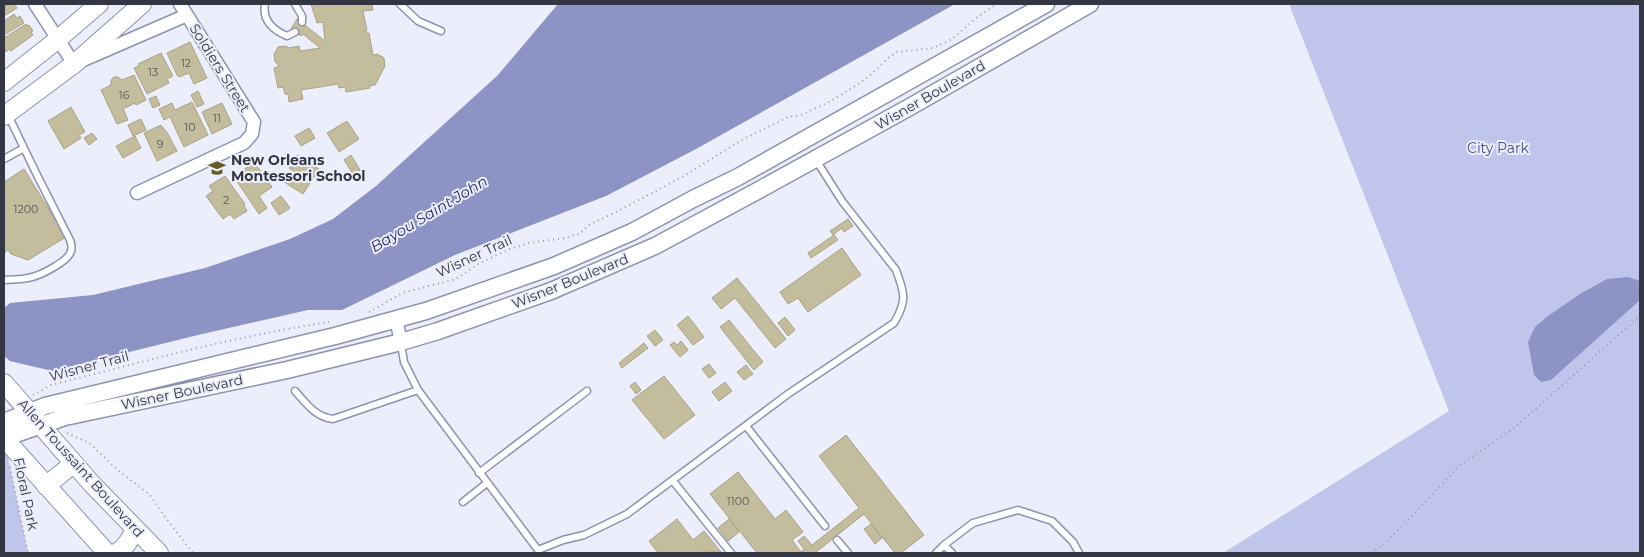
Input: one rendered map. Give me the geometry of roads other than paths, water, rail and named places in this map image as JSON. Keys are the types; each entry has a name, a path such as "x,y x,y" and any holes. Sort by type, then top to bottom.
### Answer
{"main road":[{"path":"4,82 99,4"},
{"path":"6,115 74,64 142,4"},
{"name":"Allen Toussaint Boulevard","path":"4,383 36,415 91,483 159,553"},
{"path":"4,438 107,553"},
{"path":"46,486 74,463"},
{"path":"116,553 122,550 135,529"}],"street":[{"path":"34,4 74,64 187,16"},
{"name":"Soldiers Street","path":"137,193 244,142 252,134 254,122 180,4"},
{"name":"Wisner Boulevard","path":"4,438 36,415 45,406 396,320 538,272 632,232 738,177 1046,4"},
{"name":"Wisner Boulevard","path":"4,422 36,415 65,416 287,370 438,331 550,291 655,246 815,159 1090,4"},
{"path":"396,320 401,342"},
{"path":"284,348 287,370"}],"lane":[{"path":"266,4 264,11 266,17 269,24 276,31 287,36 296,32"},
{"path":"295,4 302,16 302,22"},
{"path":"400,4 418,21 441,31"},
{"path":"4,280 30,278 43,273 69,256 72,247 6,115"},
{"path":"4,160 24,148"},
{"path":"401,342 404,362 418,390 535,552 563,540 584,535 627,514 788,394 894,323 903,307 902,290 896,270 842,201 815,159"},
{"path":"295,391 318,415 333,419 418,390"},
{"path":"479,473 587,391"},
{"path":"746,426 825,526"},
{"path":"672,481 731,553"},
{"path":"463,502 487,483"},
{"path":"936,553 973,524 1018,510 1052,521 1073,542 1079,553"},
{"path":"837,540 848,553"},
{"path":"944,545 952,553"}],"water":[{"name":"Bayou Saint John","path":"558,4 955,4 696,149 606,196 455,255 342,310 308,310 52,371 10,361 4,356 4,308 10,303 93,295 205,268 290,239 333,219 376,186 498,75"},
{"path":"1628,277 1640,281 1640,300 1551,380 1541,382 1534,375 1528,342 1535,327 1580,294 1607,279"}],"place":[{"name":"New Orleans Montessori School","path":"217,168"}],"park label":[{"name":"City Park","path":"1498,148"}]}
